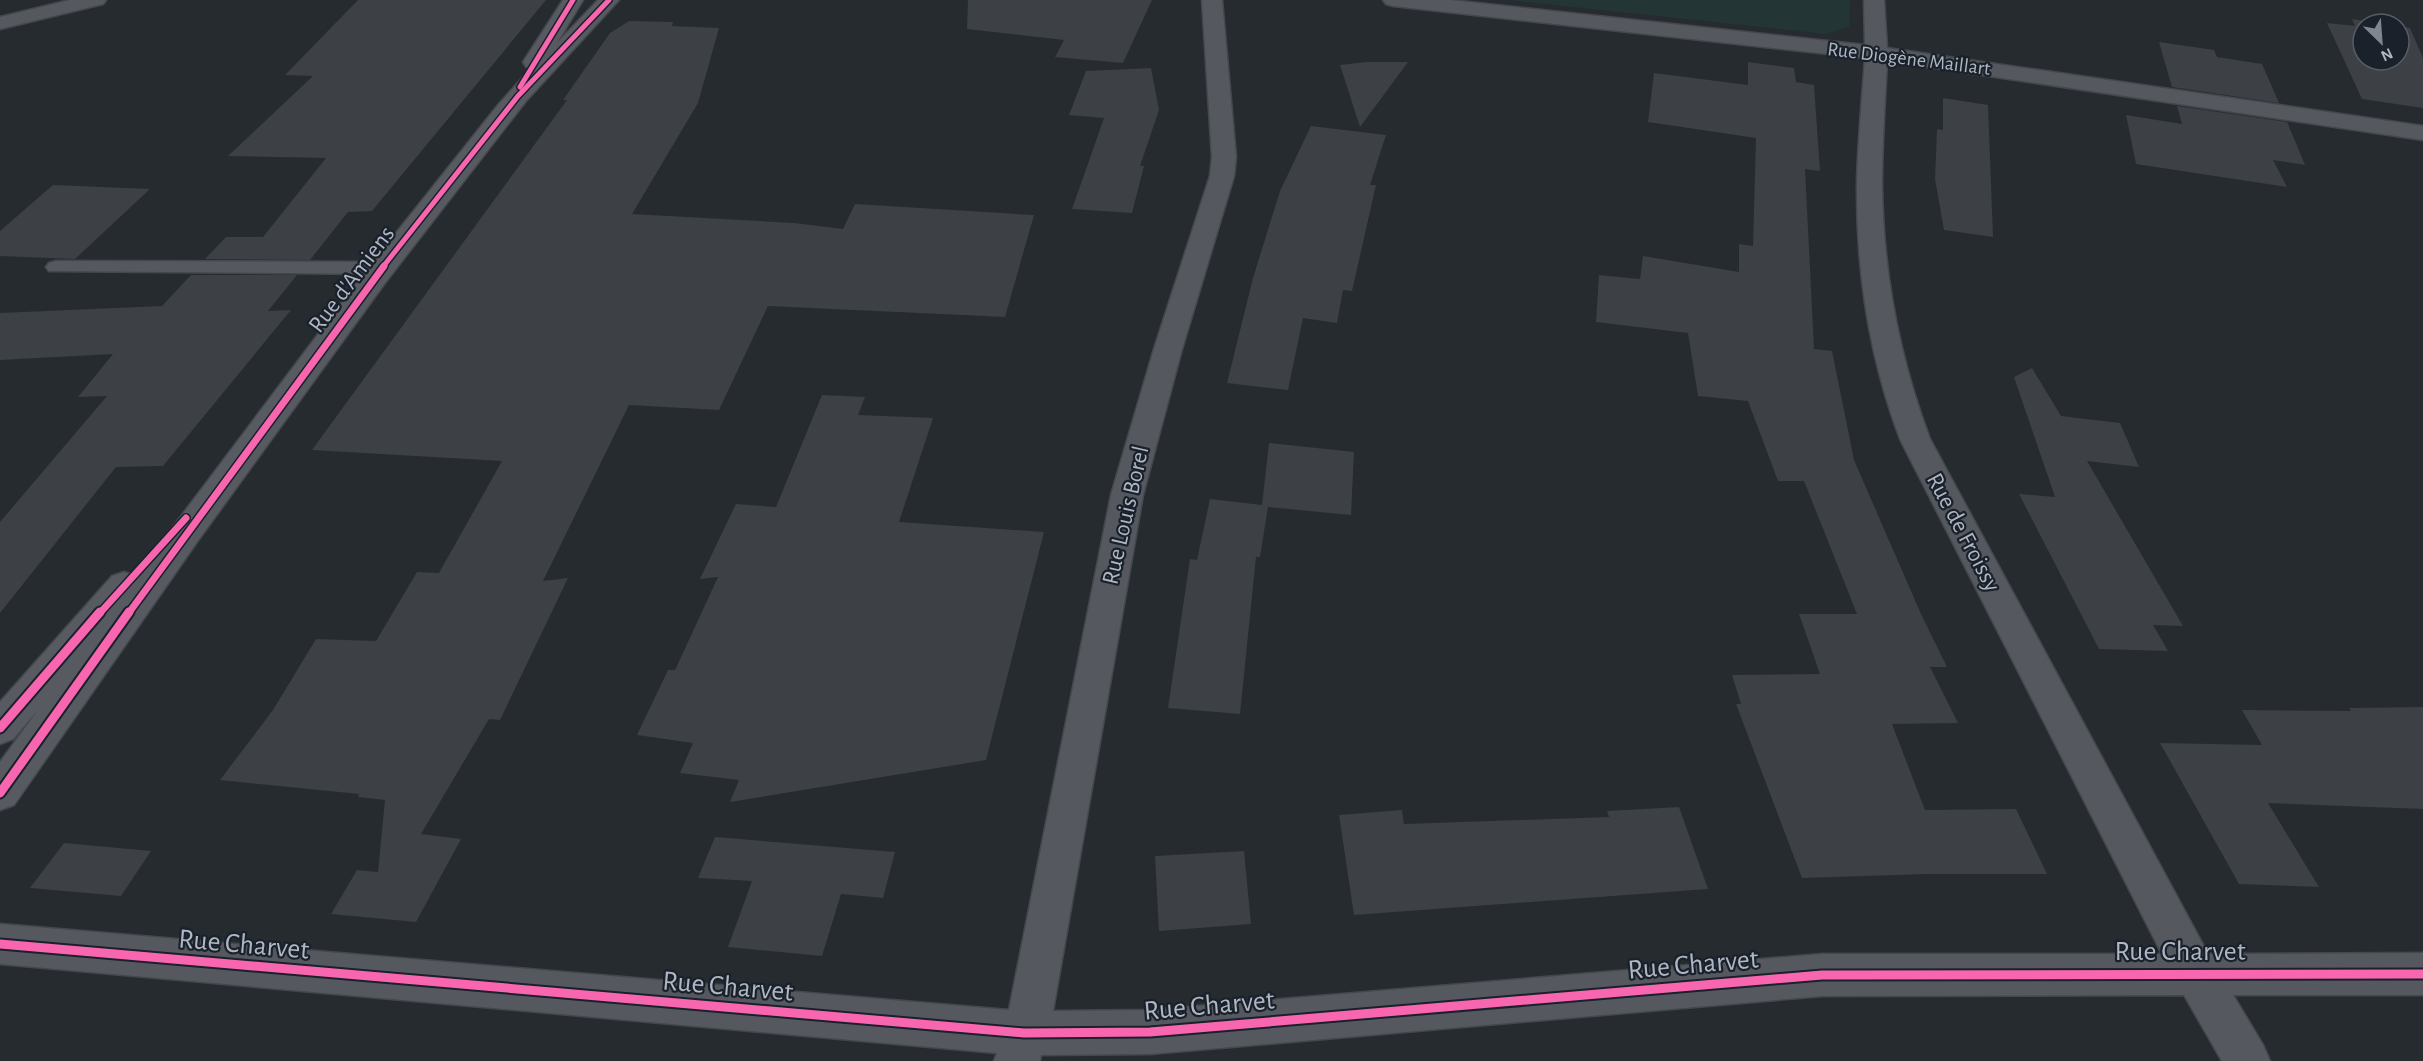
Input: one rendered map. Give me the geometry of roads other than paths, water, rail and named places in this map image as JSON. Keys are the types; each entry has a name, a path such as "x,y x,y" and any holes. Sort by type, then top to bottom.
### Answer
{"main road":[{"name":"Rue d'Amiens","path":"0,793 225,476 508,107 573,0"},
{"name":"Rue d'Amiens","path":"508,107 583,31 609,0"},
{"name":"Rue d'Amiens","path":"0,728 141,565 225,476"}],"street":[{"path":"0,23 96,0"},
{"name":"Rue Louis Borel","path":"1020,1047 1034,1000 1112,567 1128,495 1168,349 1222,176 1224,157 1212,0"},
{"name":"Rue Diogène Maillart","path":"1393,0 1876,53 2423,133"},
{"name":"Rue de Froissy","path":"1874,0 1876,53 1870,167 1871,225 1885,339 1898,396 1915,439 2195,973 2247,1061"},
{"name":"Rue Charvet","path":"0,944 1020,1047 1150,1032 1822,975 2423,974"}],"lane":[{"path":"56,267 383,268"}]}
